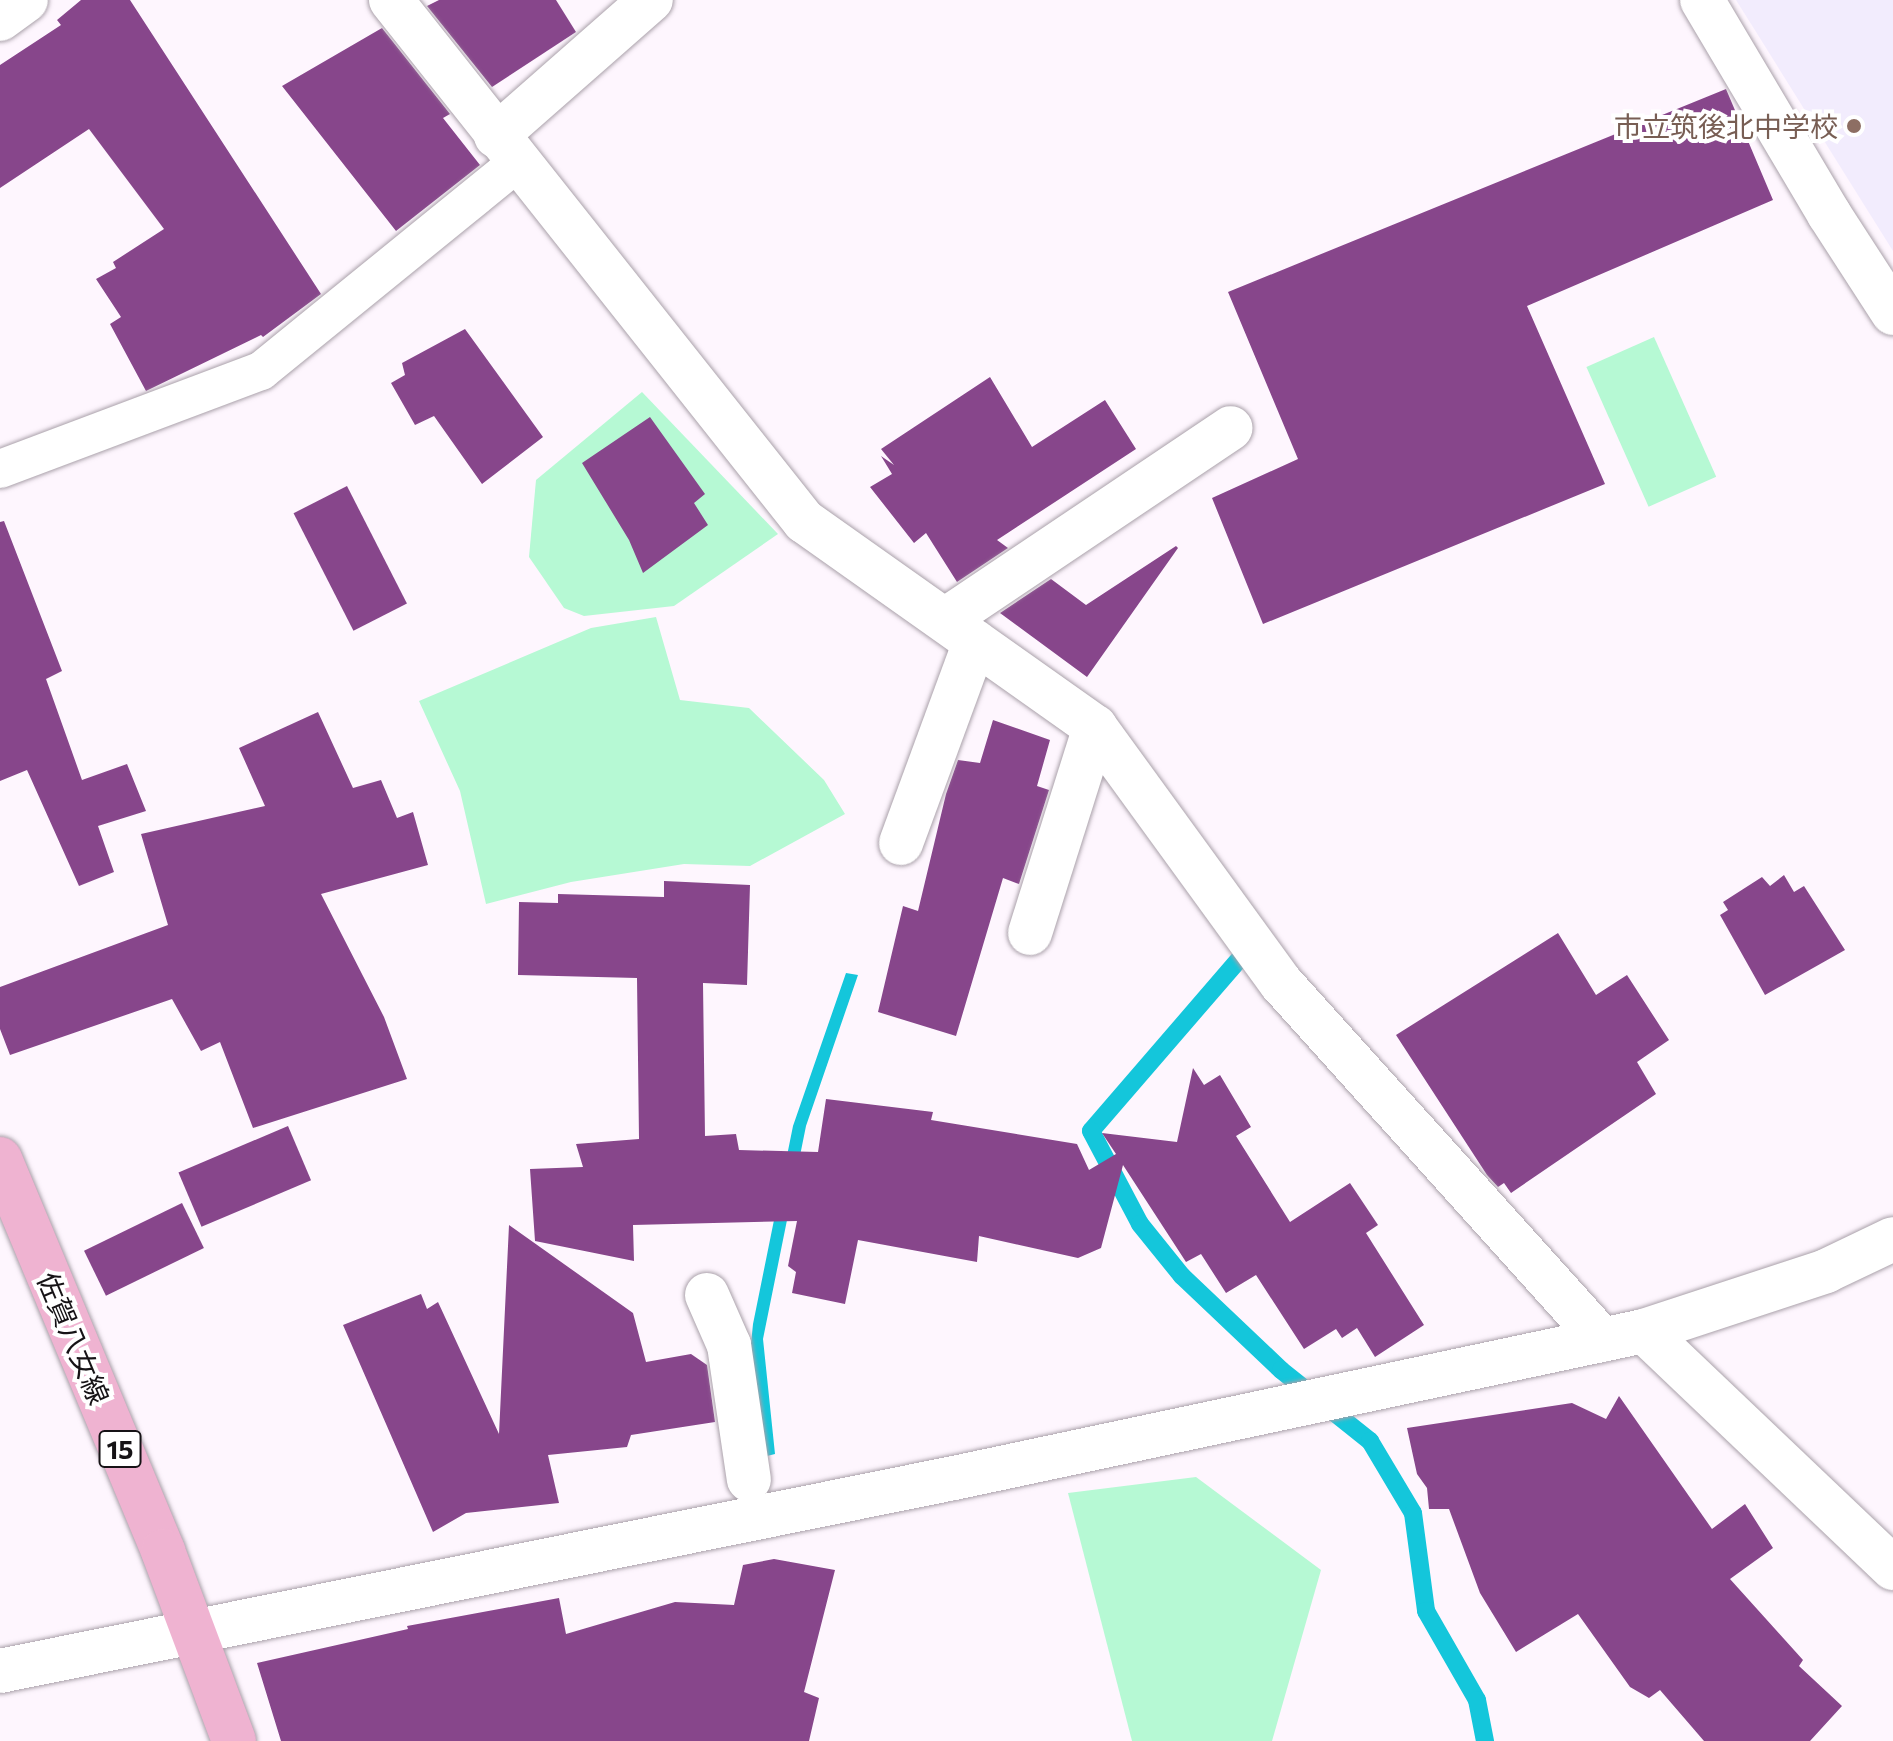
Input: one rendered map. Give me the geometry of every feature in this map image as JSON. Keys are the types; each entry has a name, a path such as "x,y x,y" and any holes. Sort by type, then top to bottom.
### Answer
{"main road":[{"name":"佐賀八女線","path":"0,1159 196,1633 234,1741"}],"street":[{"path":"0,19 26,0"},
{"path":"391,0 506,149 804,521 1095,727 1281,983 1602,1340"},
{"path":"506,149 651,0"},
{"path":"1702,0 1829,214 1891,303"},
{"path":"901,843 960,631 1231,428"},
{"path":"1030,933 1095,727"},
{"path":"0,1671 196,1633 1644,1331 1826,1271 1893,1239"},
{"path":"707,1295 729,1345 749,1480"},
{"path":"1644,1331 1893,1568"}],"lane":[{"path":"0,469 261,371 506,149"}],"shaded area":[{"name":"市立筑後北中学校","path":"1736,0 1893,0 1893,251"}],"green space":[{"path":"1654,337 1716,477 1649,507 1586,367"},
{"path":"642,392 778,534 674,606 584,616 564,608 529,557 536,480"},
{"path":"656,617 680,700 749,708 824,780 845,814 750,866 684,864 571,882 486,904 460,791 419,701 591,628"},
{"path":"1196,1477 1321,1570 1272,1741 1132,1741 1068,1493"}],"water":[{"path":"846,973 858,975 806,1126 763,1339 775,1454 763,1457 751,1344 753,1324 793,1126"}],"building":[{"path":"81,0 130,0 321,294 263,337 261,335 146,391 110,324 121,317 96,279 116,268 113,262 164,229 89,129 0,188 0,65 61,25 57,20"},
{"path":"439,0 556,0 576,32 492,87 427,6"},
{"path":"382,28 450,114 443,118 480,165 396,231 282,86"},
{"path":"1726,89 1773,200 1527,306 1605,484 1263,624 1212,498 1298,459 1228,292"},
{"path":"465,329 543,437 482,484 434,416 415,425 391,383 405,375 402,363"},
{"path":"990,377 1032,447 1105,400 1136,449 997,540 1008,548 957,582 926,533 914,543 870,487 892,474 881,456 894,465 881,449"},
{"path":"650,417 705,494 694,503 708,525 643,573 629,540 582,463"},
{"path":"347,486 407,604 353,631 294,513"},
{"path":"4,521 62,671 46,679 82,780 127,764 146,811 98,826 114,872 79,886 27,770 0,781 0,522"},
{"path":"1176,546 1178,548 1087,677 1000,613 1051,579 1086,605"},
{"path":"318,712 353,788 381,780 397,818 413,812 428,865 321,894 384,1017 407,1079 253,1128 220,1042 201,1051 172,999 10,1055 0,1029 0,987 168,925 141,834 265,806 239,748"},
{"path":"993,720 1050,740 1037,786 1049,790 1019,884 1003,878 956,1036 878,1012 903,906 918,911 946,794 958,760 980,763"},
{"path":"1784,875 1794,892 1804,886 1845,950 1765,995 1720,915 1728,910 1723,902 1762,877 1770,886"},
{"path":"664,881 750,885 747,985 703,983 705,1136 736,1134 739,1150 818,1152 826,1099 933,1112 931,1120 1077,1144 1089,1170 1116,1154 1102,1133 1177,1142 1193,1068 1204,1085 1220,1075 1251,1127 1236,1136 1290,1222 1350,1183 1378,1225 1366,1233 1424,1325 1375,1357 1357,1328 1342,1338 1336,1329 1304,1349 1256,1275 1226,1293 1201,1254 1186,1262 1123,1165 1101,1248 1078,1258 979,1236 977,1262 858,1240 845,1304 792,1293 796,1272 788,1266 797,1221 633,1225 634,1261 535,1241 530,1169 583,1167 576,1144 639,1139 637,978 518,975 519,902 558,903 558,894 664,897"},
{"path":"1558,933 1596,995 1627,975 1669,1040 1637,1062 1656,1094 1511,1193 1504,1183 1498,1187 1487,1175 1396,1035"},
{"path":"288,1126 311,1180 202,1227 178,1172"},
{"path":"182,1203 204,1248 106,1296 84,1251"},
{"path":"509,1225 633,1313 646,1362 691,1354 707,1365 715,1422 631,1435 627,1447 548,1455 559,1503 466,1513 433,1532 343,1325 421,1294 427,1309 438,1302 499,1434"},
{"path":"1619,1396 1712,1529 1745,1504 1773,1548 1730,1579 1803,1660 1799,1666 1842,1706 1810,1741 1704,1741 1660,1690 1649,1698 1630,1687 1578,1614 1516,1652 1480,1593 1449,1509 1429,1509 1427,1488 1417,1474 1407,1428 1572,1403 1606,1419"},
{"path":"774,1559 835,1570 804,1692 819,1698 809,1741 281,1741 257,1663 408,1629 407,1626 559,1598 566,1634 675,1602 734,1605 743,1565"}],"waterway":[{"path":"1242,956 1091,1131 1140,1224 1182,1276 1281,1370 1370,1441 1413,1513 1426,1611 1477,1700 1485,1741"}],"place":[{"name":"市立筑後北中学校","path":"1854,126"}]}
